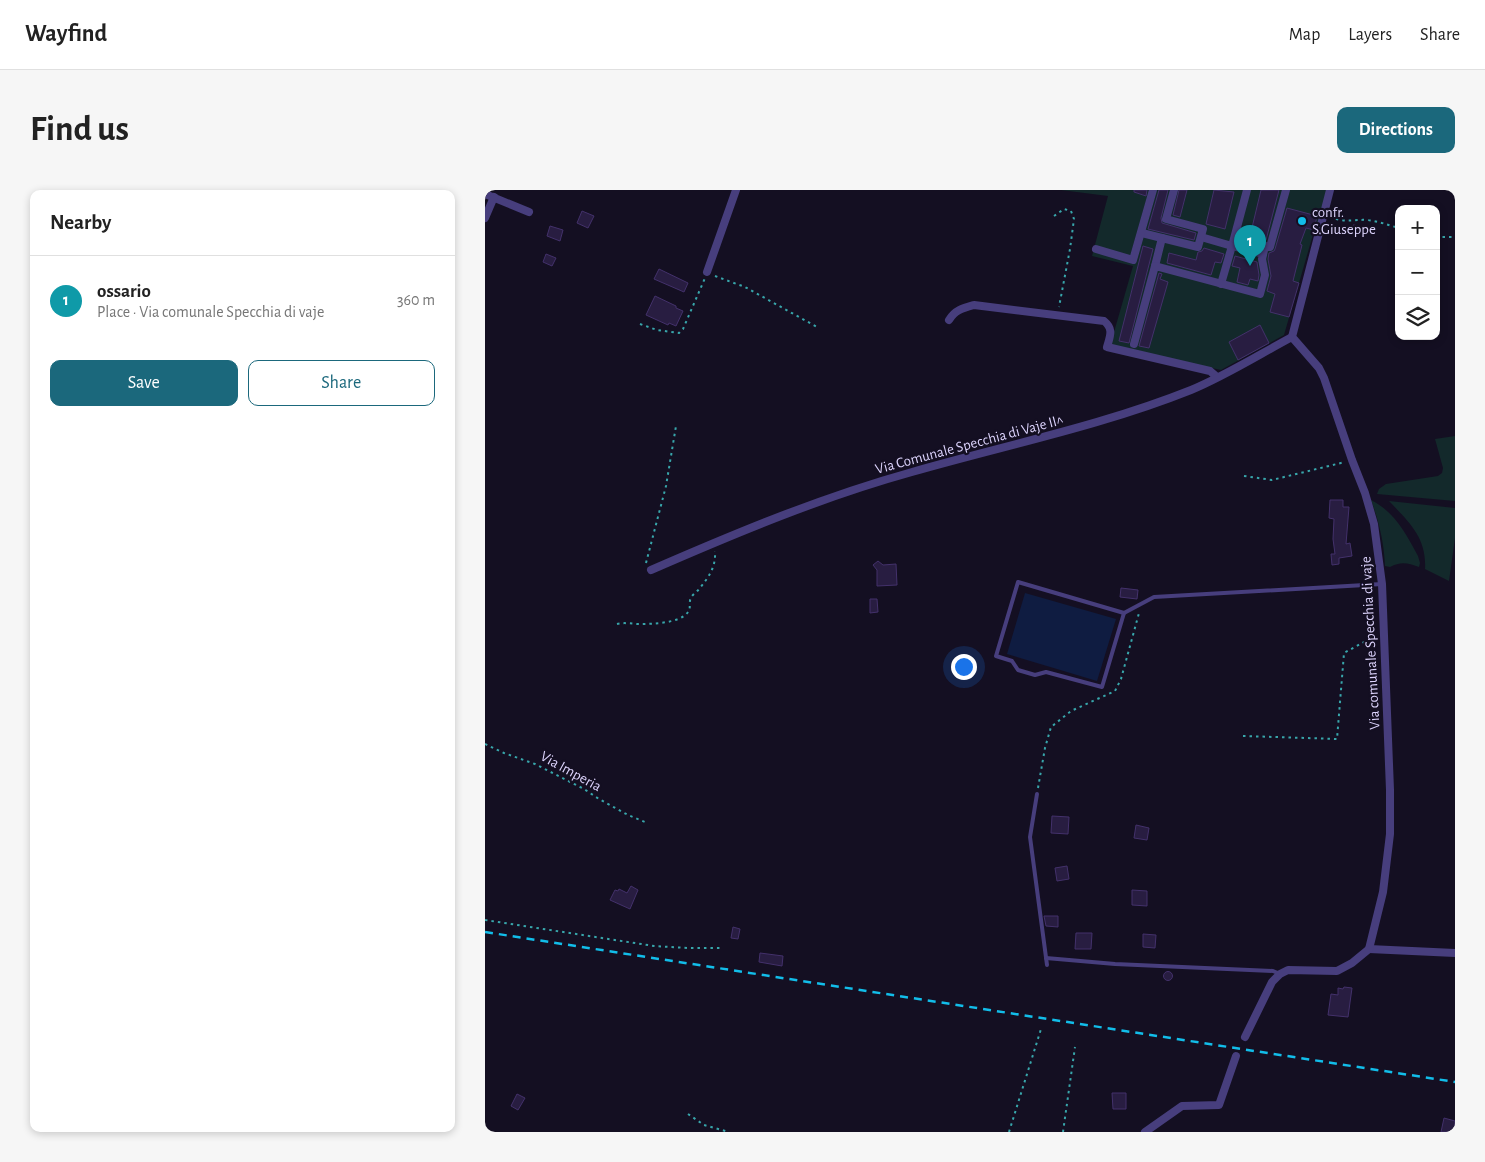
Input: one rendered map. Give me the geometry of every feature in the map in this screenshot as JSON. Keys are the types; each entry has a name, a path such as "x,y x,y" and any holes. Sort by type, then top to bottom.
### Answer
{"street":[{"path":"707,272 736,190"},
{"path":"1096,249 1133,260 1153,190"},
{"path":"1142,233 1198,247 1203,229 1165,219 1173,190"},
{"path":"1221,284 1247,190"},
{"path":"1155,266 1259,294 1265,275 1262,259 1265,246 1270,247 1286,190"},
{"path":"1292,337 1331,190"},
{"path":"485,194 529,212"},
{"path":"485,218 494,197"},
{"path":"1134,344 1162,238"},
{"path":"1201,238 1263,254"},
{"path":"949,320 961,308 974,305 1104,321 1110,326 1111,332 1107,347 1210,371 1217,376"},
{"name":"Via Comunale Specchia di Vaje II^","path":"651,570 823,500 913,472 1075,429 1192,389 1292,337"},
{"name":"Via comunale Specchia di vaje","path":"1292,337 1319,368 1324,378 1365,493 1374,524 1382,584 1390,781 1390,834 1383,892 1369,949"},
{"path":"1245,1037 1272,982 1280,974 1288,970 1337,971 1353,963 1369,949 1455,953"},
{"path":"1145,1132 1182,1106 1219,1105 1236,1056"}],"lane":[{"path":"1124,612 1102,687 1046,672 1035,675 1018,670 1012,661 996,656 1017,582 1124,612 1154,597 1382,584"},
{"path":"1037,794 1030,837 1047,965"},
{"path":"1046,958 1115,964 1273,971 1280,974"}],"path":[{"path":"1054,216 1064,209 1071,211 1073,219 1067,267 1059,306 1064,315"},
{"path":"1324,212 1334,218 1349,222 1364,220 1395,227"},
{"path":"1440,237 1455,237"},
{"path":"640,324 657,330 679,333 683,329 707,272 745,287 817,327"},
{"path":"651,570 647,568 647,560 674,446 676,426"},
{"path":"1244,476 1272,480 1352,460"},
{"path":"617,624 668,622 687,614 690,610 691,598 705,582 715,566 713,544"},
{"path":"1037,794 1045,748 1051,727 1071,711 1115,691 1121,679 1141,604"},
{"path":"1243,736 1337,739 1344,653 1384,632"},
{"name":"Via Imperia","path":"485,744 535,764 584,789 628,815 645,822"},
{"path":"485,920 654,946 723,948"},
{"path":"1009,1132 1041,1029"},
{"path":"1063,1132 1075,1047"},
{"path":"688,1114 704,1126 729,1132"}],"green space":[{"path":"1061,190 1327,190 1284,335 1221,370 1110,346 1133,266 1092,256 1108,196"},
{"path":"1455,436 1455,501 1377,494 1379,489 1386,484 1438,476 1442,473 1443,468 1435,439"},
{"path":"1371,500 1387,511 1399,524 1418,556 1419,567 1404,563 1390,567 1385,566 1381,532"},
{"path":"1389,501 1455,508 1455,538 1449,581 1425,569 1425,558 1420,539 1410,524"}],"water":[{"path":"1025,593 1116,619 1097,681 1007,654"}],"building":[{"path":"1134,190 1147,190 1146,196 1134,192"},
{"path":"1159,190 1168,190 1161,218 1162,223 1196,233 1194,240 1148,229"},
{"path":"1179,190 1187,190 1180,217 1173,215"},
{"path":"1214,190 1234,192 1225,229 1206,224"},
{"path":"1261,190 1279,190 1266,240 1250,236"},
{"path":"1287,208 1317,216 1314,230 1306,228 1300,244 1302,245 1293,281 1299,283 1289,317 1270,312 1275,294 1267,291 1271,276 1268,259 1269,253 1275,249"},
{"path":"582,211 594,216 588,228 577,223"},
{"path":"1353,225 1360,226 1359,234 1351,232"},
{"path":"550,226 563,230 560,241 547,236"},
{"path":"1143,246 1153,249 1129,343 1119,341"},
{"path":"1204,248 1224,254 1221,263 1215,262 1211,275 1167,263 1169,253 1196,260 1198,252"},
{"path":"546,254 556,258 552,266 543,262"},
{"path":"1235,256 1257,262 1258,281 1250,279 1248,285 1237,282 1240,268 1232,266"},
{"path":"659,269 688,283 684,292 654,279"},
{"path":"1159,273 1162,274 1160,279 1168,282 1149,348 1139,346"},
{"path":"655,296 683,311 676,326 669,323 668,325 646,315"},
{"path":"1260,325 1269,343 1238,360 1229,342"},
{"path":"1330,500 1343,500 1343,507 1349,507 1346,544 1350,543 1352,556 1339,558 1339,564 1332,565 1331,554 1335,554 1333,539 1334,519 1329,518"},
{"path":"878,561 883,565 896,564 897,585 877,586 877,570 873,565"},
{"path":"1121,588 1138,590 1137,599 1120,597"},
{"path":"870,599 877,599 878,612 870,613"},
{"path":"1052,816 1069,817 1068,834 1051,833"},
{"path":"1136,825 1149,828 1147,840 1134,838"},
{"path":"1067,866 1069,879 1057,881 1055,868"},
{"path":"631,886 638,890 630,909 610,900 615,890 618,891 619,889 627,893"},
{"path":"1132,890 1147,891 1147,906 1132,905"},
{"path":"1044,916 1058,916 1058,927 1046,926"},
{"path":"733,927 740,929 738,939 731,938"},
{"path":"1076,933 1092,933 1091,949 1075,949"},
{"path":"1143,934 1156,935 1155,948 1143,947"},
{"path":"760,953 783,956 782,966 759,962"},
{"path":"1168,972 1172,976 1168,980 1164,976"},
{"path":"1344,987 1352,988 1348,1017 1328,1015 1331,994 1338,995 1338,988 1343,989"},
{"path":"1112,1093 1126,1093 1126,1109 1113,1109"},
{"path":"517,1094 525,1098 518,1110 511,1106"},
{"path":"1444,1118 1455,1121 1454,1132 1441,1132"}],"railway":[{"path":"485,932 1455,1082"}],"place":[{"name":"confr. S.Giuseppe","path":"1302,221"},
{"name":"ossario","path":"1250,266"}]}
